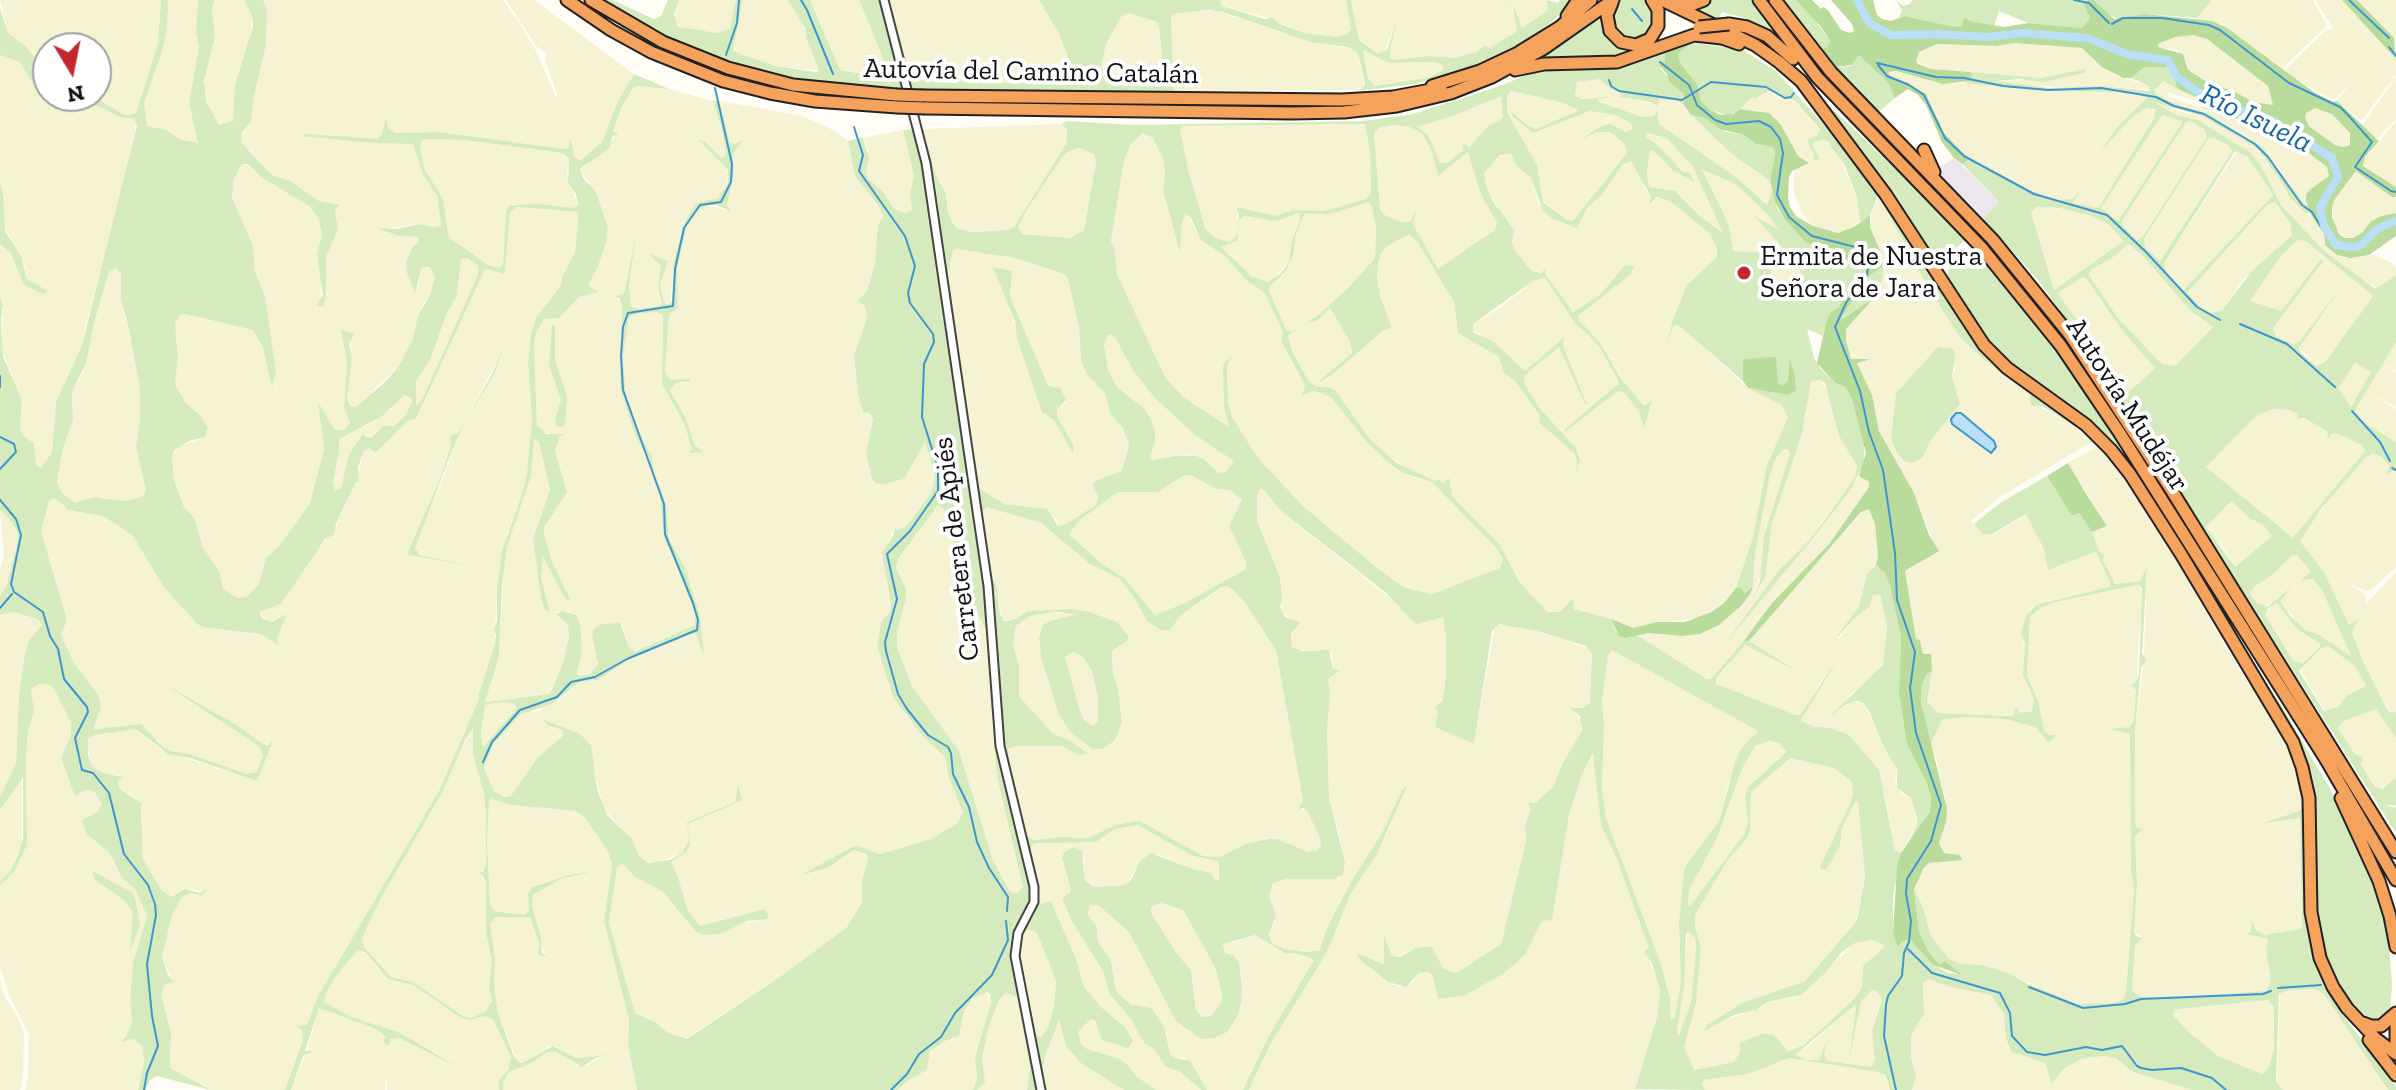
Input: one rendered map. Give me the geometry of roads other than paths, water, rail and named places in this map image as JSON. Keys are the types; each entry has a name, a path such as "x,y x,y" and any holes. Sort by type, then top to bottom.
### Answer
{"highway":[{"name":"Autovía del Camino Catalán","path":"567,0 651,52 723,81 793,98 840,104 896,101 1322,113 1363,111 1420,102 1467,88 1489,75"},
{"name":"Autovía del Camino Catalán","path":"591,0 663,42 728,68 793,85 896,101"},
{"path":"1543,38 1565,18 1578,0"},
{"path":"1320,101 1386,94 1443,83 1491,67 1543,38 1591,0"},
{"path":"1489,75 1541,45 1606,0"},
{"path":"1489,75 1543,49 1613,0"},
{"path":"1613,0 1607,15 1610,31 1621,42 1636,45 1650,39 1658,26 1659,14 1652,0"},
{"path":"1666,2 1691,5 1704,0"},
{"name":"Autovía Mudéjar","path":"1759,0 1805,63 1965,229 2047,327 2119,432 2311,737 2396,880"},
{"name":"Autovía Mudéjar","path":"1775,0 1814,53 1969,215 2037,292 2103,383 2396,852"},
{"path":"1666,2 1747,40 1779,62 1807,88 1886,195 1984,345 2007,368 2086,425 2120,461 2160,519 2296,750 2308,791 2314,937 2326,972 2347,1013 2396,1075"},
{"path":"1602,63 1699,27 1729,24 1752,29 1777,42 1821,92 1851,120 1859,122"},
{"path":"1489,75 1533,66 1630,59 1690,36 1708,35 1756,52 1779,69 1844,137"},
{"name":"Autovía del Camino Catalán","path":"924,102 1320,101 1413,95 1489,75"},
{"path":"1861,105 1866,105 1880,116"},
{"path":"1924,150 1932,170 1967,206 1969,215"},
{"path":"2311,737 2313,747 2352,819 2379,881 2396,947"},
{"path":"2367,803 2374,805 2396,841"},
{"path":"2342,1000 2360,1022 2396,1049"},
{"path":"2360,1022 2378,1027 2396,1016"},
{"path":"2396,1016 2396,1049"}],"street":[{"name":"Carretera de Apiés","path":"884,0 926,163 988,586 1000,746 1034,887 1034,902 1018,933 1015,956 1041,1090"}],"water":[{"path":"1956,413 1961,413 1994,441 1996,447 1991,453 1952,424 1951,419"}],"waterway":[{"path":"726,55 737,23 739,0"},
{"path":"801,0 833,74"},
{"name":"Río Isuela","path":"1857,0 1869,23 1891,35 1988,37 2021,33 2087,38 2127,54 2168,60 2177,77 2215,104 2255,113 2273,121 2332,158 2338,177 2320,207 2324,226 2336,245 2361,245 2377,229 2396,221"},
{"path":"2074,0 2089,3 2109,23"},
{"path":"2349,0 2389,38"},
{"path":"1632,9 1642,21"},
{"path":"2112,24 2123,18 2162,18 2209,25 2220,30 2289,83 2340,107 2372,142 2355,167 2396,192"},
{"path":"2389,47 2396,56"},
{"path":"1660,62 1689,85 1697,105 1715,120 1726,124 1759,121 1771,127 1780,139 1783,153 1777,195 1789,217 1812,236 1859,248 1869,257 1867,275 1846,303 1835,327 1860,391 1869,432 1883,470 1895,553 1897,600 1915,652 1910,688 1916,733 1941,805 1931,841 1907,879 1906,894 1911,921 1909,942 1904,953 1902,976 1888,996 1886,1005 1884,1036 1896,1090"},
{"path":"1877,63 1936,77 1964,78 2003,86 2049,90 2101,88 2156,97 2174,106 2204,114 2255,144 2321,227"},
{"path":"1878,65 1887,76 1924,95 1945,138 1964,156 2034,194 2107,215 2197,307 2220,320"},
{"path":"1609,80 1611,86 1619,91 1682,100 1711,82 1766,87 1785,98 1794,93"},
{"path":"483,762 492,742 520,710 557,697 571,682 595,677 627,659 697,630 698,620 693,603 665,534 664,504 623,390 621,356 623,327 628,313 673,306 675,269 684,228 700,205 721,202 731,182 732,164 715,88"},
{"path":"854,127 863,155 859,171 905,236 915,266 908,293 910,303 933,334 934,342 924,364 922,417 938,468 938,491 910,531 887,554 897,599 885,642 886,651 898,694 907,709 928,735 948,747 951,753 953,774 969,807 977,842 1008,897 1007,911"},
{"path":"2240,324 2287,344 2335,387"},
{"path":"0,376 0,387"},
{"path":"2352,411 2380,442 2390,461"},
{"path":"0,437 14,444 16,452 0,469"},
{"path":"2392,468 2396,470"},
{"path":"0,500 16,519 21,535 11,584 14,592 43,612 50,636 58,649 64,679 87,707 88,712 75,738 82,770 93,773 109,793 124,854 148,885 155,904 156,915 147,964 158,1046 144,1090"},
{"path":"0,608 12,594"},
{"path":"891,1090 907,1074 919,1054 941,1037 955,1013 992,975 1008,940 1006,921"},
{"path":"1908,949 1932,973 2000,993 2010,1013 2012,1036 2027,1052 2045,1055 2086,1047 2102,1050 2122,1046 2141,1068 2181,1068 2212,1078 2226,1090"},
{"path":"2278,988 2321,985"},
{"path":"2029,987 2083,1008 2125,1004 2141,999 2263,994 2271,991"}],"place":[{"name":"Ermita de Nuestra Señora de Jara","path":"1744,273"}]}
